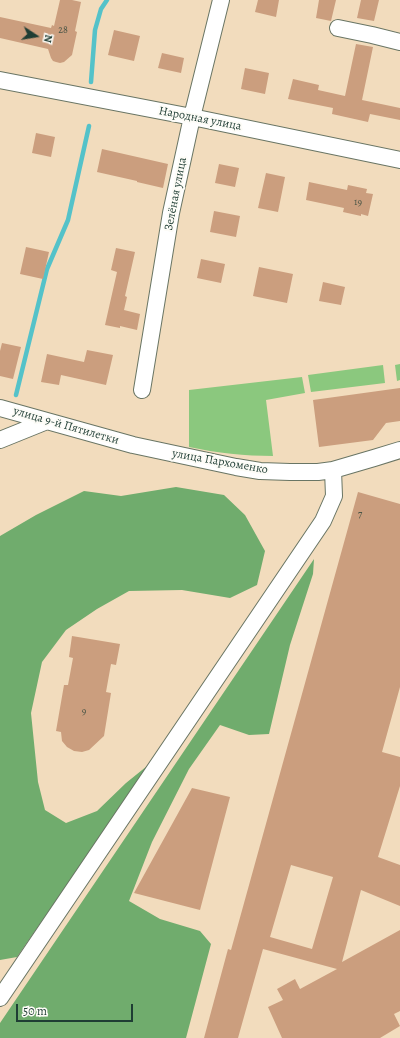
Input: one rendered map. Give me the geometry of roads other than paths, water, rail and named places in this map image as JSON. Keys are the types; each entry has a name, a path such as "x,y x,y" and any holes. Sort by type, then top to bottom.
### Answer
{"street":[{"name":"Зелёная улица","path":"142,390 171,213 192,117 222,0"},
{"path":"338,28 400,42"},
{"name":"Народная улица","path":"0,80 192,117 400,160"},
{"name":"улица 9-й Пятилетки","path":"0,408 133,445"},
{"path":"0,440 47,421"},
{"name":"улица Пархоменко","path":"133,445 236,467 260,471 290,472 318,472 333,470 400,450"},
{"path":"0,998 323,521 334,496 333,470"}],"waterway":[{"path":"91,82 95,30 101,9 107,0"},
{"path":"16,395 47,269 68,220 89,126"}]}
